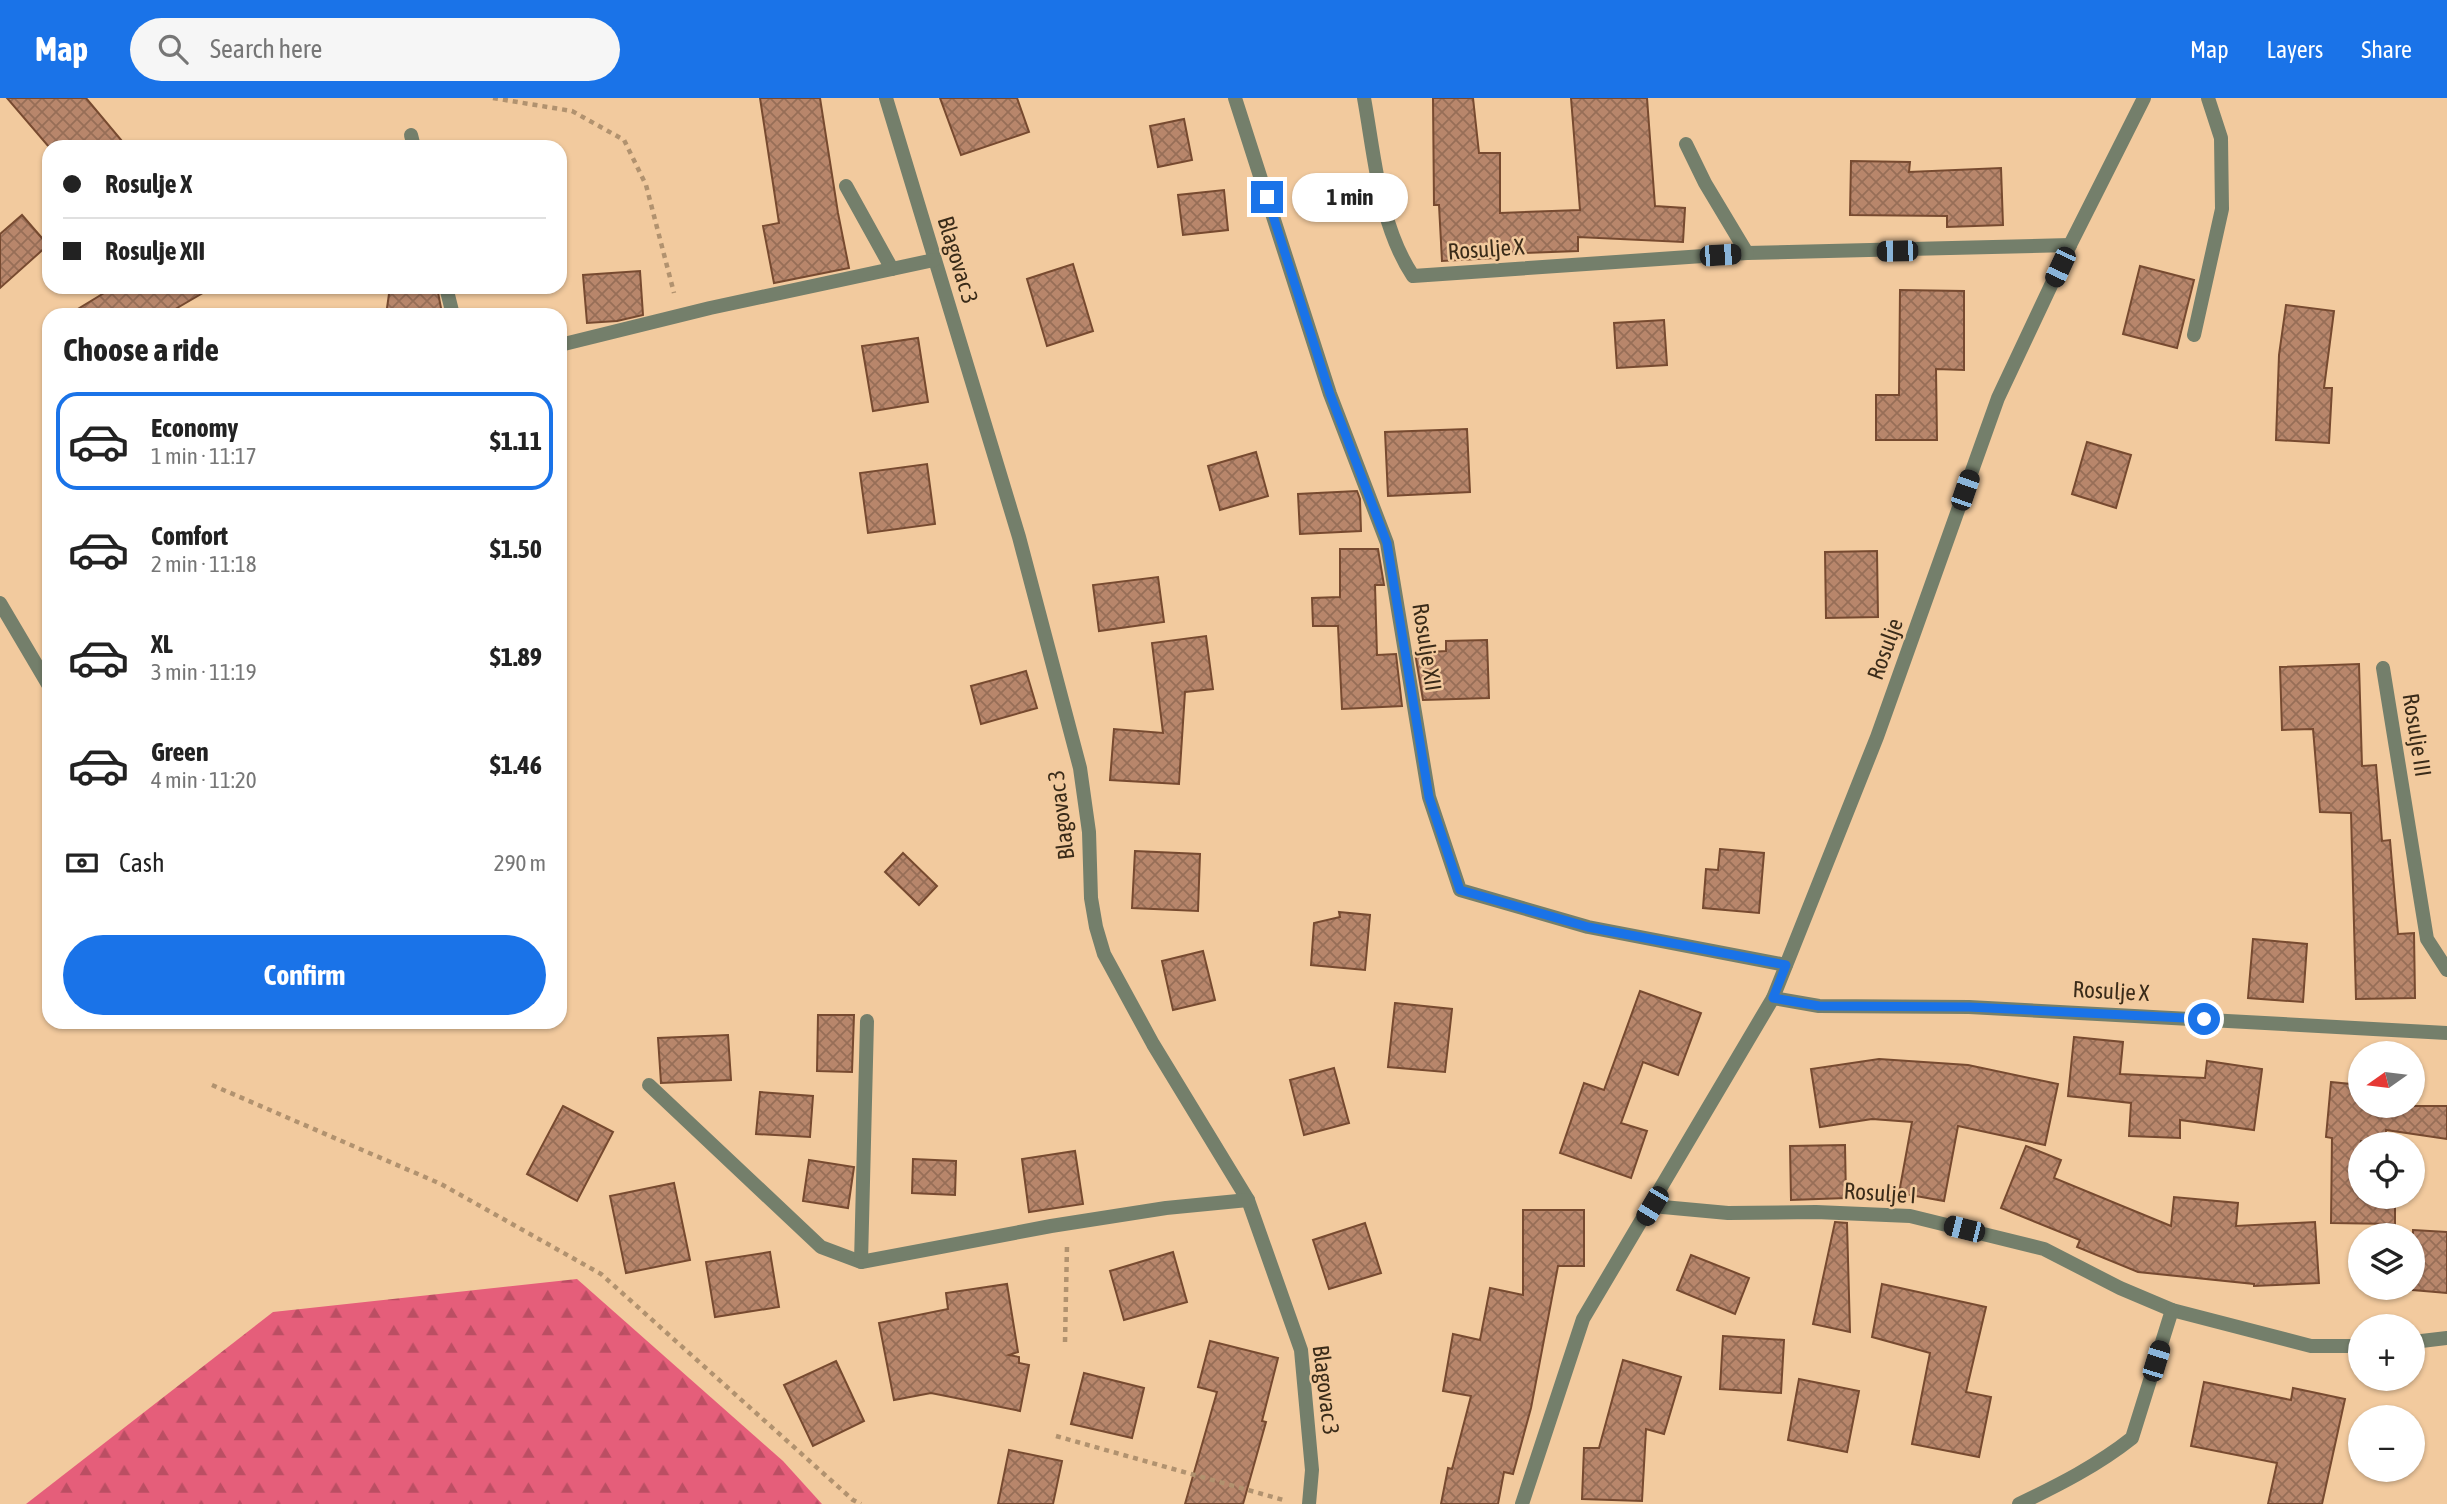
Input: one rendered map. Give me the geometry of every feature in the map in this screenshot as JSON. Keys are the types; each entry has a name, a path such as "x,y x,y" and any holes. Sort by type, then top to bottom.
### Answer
{"street":[{"name":"Blagovac 3","path":"886,98 1019,537 1080,768 1089,832 1091,898 1104,954 1153,1044 1248,1200 1301,1350 1312,1470 1309,1504"},
{"name":"Rosulje XII","path":"1235,98 1330,394 1387,543 1429,797 1460,890 1588,927 1786,965"},
{"name":"Rosulje X","path":"1364,98 1384,211 1400,256 1413,276 1747,253 2070,245"},
{"name":"Rosulje","path":"1652,1206 1773,998 1877,737 1998,398 2143,98"},
{"path":"2194,335 2221,209 2221,138 2208,98"},
{"path":"1686,144 1705,183 1747,253"},
{"path":"846,186 892,269"},
{"path":"567,343 693,312 934,260"},
{"path":"0,603 42,674"},
{"name":"Rosulje III","path":"2383,668 2427,939 2447,970"},
{"name":"Rosulje X","path":"1773,998 1819,1006 1969,1007 2447,1032"},
{"path":"861,1262 867,1021"},
{"path":"649,1085 821,1247 861,1262 1166,1208 1248,1200"},
{"path":"1522,1504 1583,1320 1652,1206"},
{"name":"Rosulje I","path":"1652,1206 1728,1213 1816,1212 1910,1216 2044,1249 2120,1288 2172,1310 2311,1346 2348,1346"},
{"path":"2020,1504 2064,1482 2118,1449 2132,1437 2172,1310"},
{"path":"2425,1341 2447,1338"}],"path":[{"path":"493,98 572,111 624,140 646,185 676,303 693,312"},
{"path":"212,1085 441,1184 601,1274 853,1500 861,1504"},
{"path":"1065,1342 1068,1224"},
{"path":"1056,1436 1298,1504"}],"green space":[{"path":"577,1279 783,1461 822,1504 26,1504 273,1312"}],"building":[{"path":"7,98 86,98 121,140 43,140"},
{"path":"760,98 820,98 849,268 774,283 763,226 779,223"},
{"path":"940,98 1017,98 1029,132 961,155"},
{"path":"1433,98 1473,98 1479,153 1500,153 1500,213 1580,210 1571,98 1647,98 1655,206 1685,208 1683,242 1578,237 1578,251 1495,254 1495,258 1442,261 1439,205 1434,205"},
{"path":"1184,119 1192,160 1158,167 1150,126"},
{"path":"1851,161 1910,162 1909,172 2001,168 2003,225 1947,227 1947,216 1850,215"},
{"path":"1224,190 1228,230 1183,235 1178,195"},
{"path":"22,215 42,238 42,250 0,288 0,234"},
{"path":"1073,264 1093,331 1047,346 1027,279"},
{"path":"2140,266 2194,280 2177,348 2123,334"},
{"path":"640,271 643,315 617,321 587,323 583,275"},
{"path":"1900,290 1964,291 1964,370 1936,369 1937,440 1876,440 1876,395 1899,395"},
{"path":"102,294 201,294 177,308 80,308"},
{"path":"389,294 438,294 441,308 387,308"},
{"path":"2286,305 2334,311 2324,388 2332,388 2329,443 2276,440 2279,355"},
{"path":"1664,320 1667,365 1617,368 1614,323"},
{"path":"918,338 928,402 873,411 862,346"},
{"path":"1467,429 1470,492 1388,496 1385,432"},
{"path":"2087,442 2131,455 2116,508 2072,494"},
{"path":"1256,452 1268,496 1220,510 1208,466"},
{"path":"927,464 935,524 868,533 860,473"},
{"path":"1357,491 1360,499 1361,531 1300,534 1298,494"},
{"path":"1340,549 1378,549 1384,585 1375,585 1377,655 1396,654 1402,706 1342,709 1338,626 1313,626 1312,598 1340,597"},
{"path":"1877,551 1878,617 1826,618 1825,552"},
{"path":"1158,577 1164,622 1099,631 1093,585"},
{"path":"1206,636 1213,689 1185,692 1179,784 1110,780 1114,729 1163,733 1152,643"},
{"path":"1487,640 1489,698 1423,700 1415,653 1446,651 1446,641"},
{"path":"2359,664 2362,766 2376,765 2382,841 2390,840 2398,934 2414,933 2415,998 2356,999 2351,813 2320,812 2313,729 2282,730 2280,667"},
{"path":"1026,671 1037,708 981,724 971,686"},
{"path":"1720,849 1764,853 1759,913 1703,908 1706,869 1718,870"},
{"path":"1135,851 1200,854 1198,911 1132,908"},
{"path":"903,853 937,886 919,905 885,872"},
{"path":"1339,912 1370,915 1365,970 1311,965 1314,923 1340,917"},
{"path":"2253,939 2307,944 2303,1002 2248,998"},
{"path":"1203,951 1215,1000 1173,1010 1162,961"},
{"path":"1640,991 1701,1013 1678,1075 1643,1062 1621,1123 1647,1131 1631,1178 1560,1153 1584,1083 1604,1090"},
{"path":"1395,1003 1452,1009 1445,1072 1388,1067"},
{"path":"818,1015 854,1015 852,1072 817,1071"},
{"path":"728,1035 731,1080 661,1083 658,1038"},
{"path":"2074,1037 2123,1042 2120,1074 2205,1078 2207,1061 2262,1069 2254,1130 2180,1120 2180,1138 2129,1136 2131,1103 2068,1096"},
{"path":"1879,1059 1968,1065 2058,1084 2045,1145 1958,1126 1944,1201 1899,1193 1912,1122 1872,1119 1820,1127 1811,1069"},
{"path":"1334,1068 1349,1123 1304,1135 1290,1080"},
{"path":"2331,1082 2348,1084 2348,1118 2426,1118 2426,1106 2447,1106 2447,1139 2425,1136 2425,1132 2348,1132 2348,1209 2395,1209 2395,1223 2331,1223 2332,1138 2326,1137"},
{"path":"760,1092 813,1096 810,1137 756,1134"},
{"path":"563,1106 613,1132 577,1201 527,1174"},
{"path":"1845,1145 1846,1198 1791,1200 1790,1146"},
{"path":"2026,1146 2061,1160 2054,1178 2171,1226 2174,1197 2238,1203 2236,1226 2315,1222 2319,1283 2254,1286 2138,1272 2077,1247 2080,1240 2001,1208"},
{"path":"1075,1151 1083,1204 1029,1212 1022,1159"},
{"path":"913,1159 956,1161 955,1195 912,1193"},
{"path":"809,1160 854,1167 848,1208 803,1201"},
{"path":"674,1183 690,1260 626,1273 610,1196"},
{"path":"1523,1210 1584,1210 1584,1266 1558,1266 1531,1408 1513,1474 1504,1472 1498,1504 1441,1504 1448,1468 1452,1469 1471,1396 1443,1391 1453,1334 1480,1340 1490,1288 1523,1295"},
{"path":"1835,1222 1847,1223 1850,1332 1813,1324"},
{"path":"1365,1223 1381,1273 1329,1289 1313,1240"},
{"path":"2425,1231 2447,1232 2447,1293 2425,1291"},
{"path":"770,1252 779,1307 715,1317 706,1262"},
{"path":"1173,1252 1187,1302 1124,1320 1110,1271"},
{"path":"1691,1255 1749,1278 1735,1314 1677,1290"},
{"path":"1007,1284 1018,1352 1009,1355 1019,1357 1019,1363 1029,1365 1020,1411 931,1393 894,1400 879,1323 948,1309 946,1293"},
{"path":"1882,1284 1986,1307 1966,1392 1991,1397 1979,1457 1912,1444 1930,1353 1872,1337"},
{"path":"1723,1336 1784,1340 1781,1393 1720,1389"},
{"path":"1210,1341 1278,1358 1262,1421 1266,1422 1243,1504 1185,1504 1217,1392 1198,1387"},
{"path":"1623,1360 1681,1377 1664,1434 1646,1429 1642,1501 1582,1499 1584,1448 1599,1448"},
{"path":"836,1361 864,1421 813,1446 784,1385"},
{"path":"1084,1373 1144,1388 1132,1438 1071,1424"},
{"path":"1799,1379 1859,1391 1847,1452 1788,1440"},
{"path":"2204,1382 2291,1400 2293,1388 2345,1399 2322,1504 2268,1504 2277,1463 2191,1446"},
{"path":"1009,1450 1062,1461 1053,1504 998,1504"}],"route":[{"path":"1267,197 1330,394 1387,543 1429,797 1460,890 1588,927 1786,965 1773,998 1819,1006 1969,1007 2204,1019"}]}
